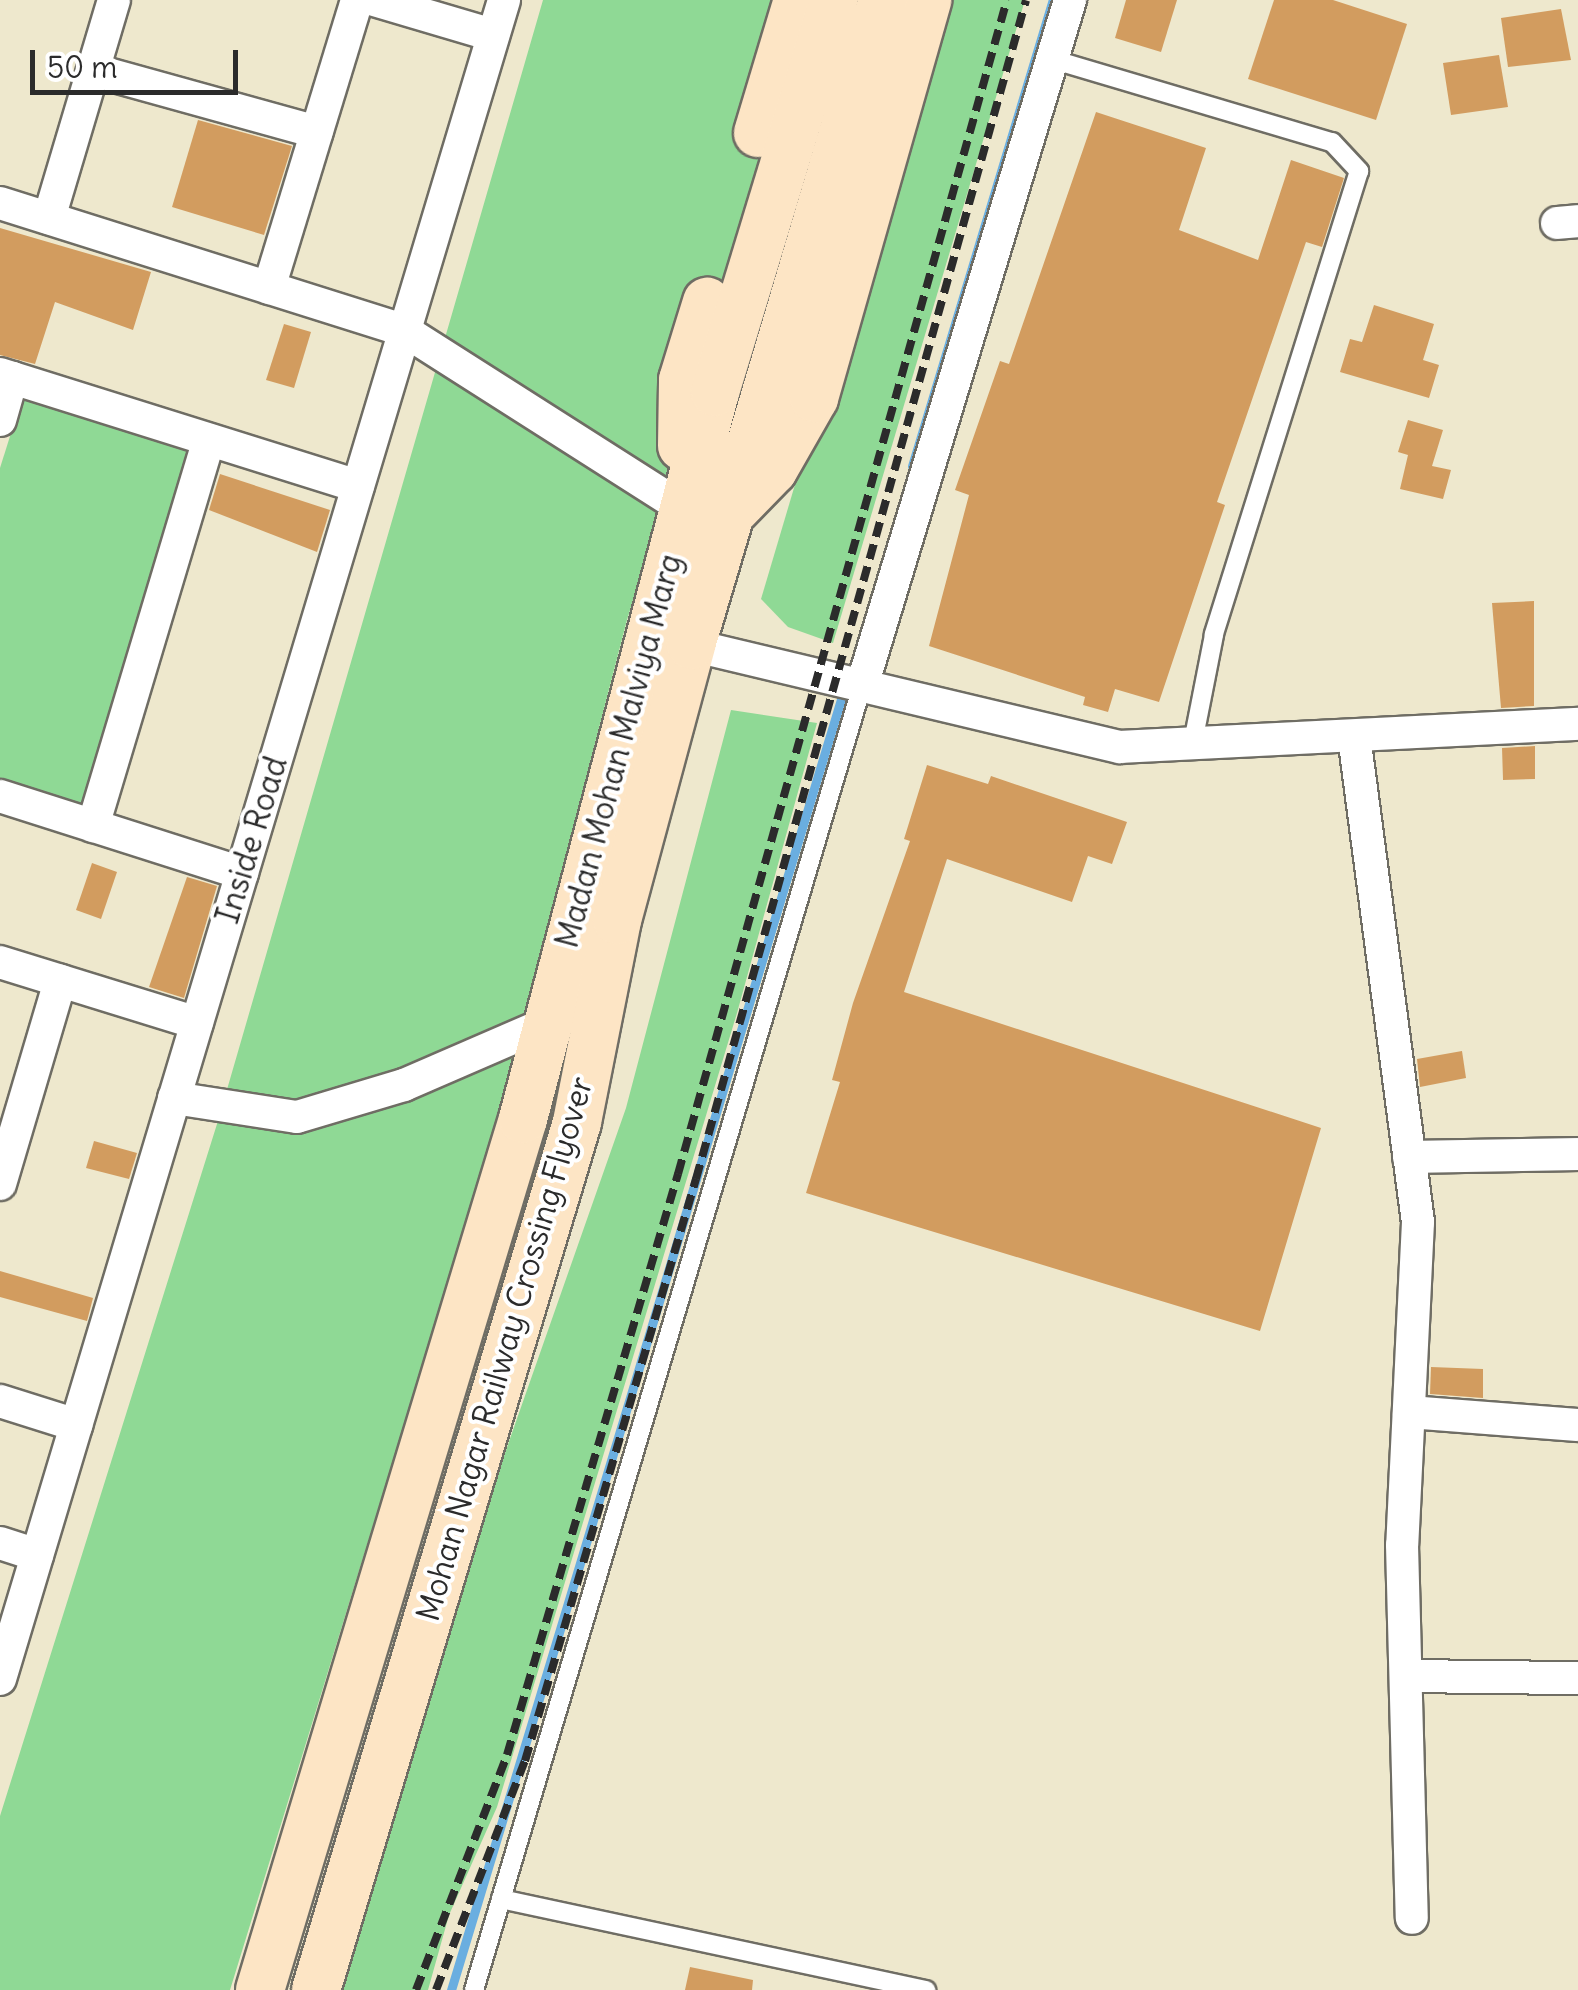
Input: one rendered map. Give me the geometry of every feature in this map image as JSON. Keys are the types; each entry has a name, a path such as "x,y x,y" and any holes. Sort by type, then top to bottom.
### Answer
{"main road":[{"path":"687,493 678,430 683,380 798,0"},
{"name":"Madan Mohan Malviya Marg","path":"547,1024 715,392 834,0"},
{"name":"Madan Mohan Malviya Marg","path":"691,645 883,0"},
{"path":"729,515 773,470 814,398 927,0"},
{"name":"Mohan Nagar Railway Crossing Flyover","path":"316,1990 576,1122 617,920 691,645"},
{"name":"Mohan Nagar Railway Crossing Flyover","path":"260,1990 547,1024"}],"street":[{"path":"49,218 114,0"},
{"path":"268,288 357,0"},
{"path":"374,0 494,35"},
{"name":"Inside Road","path":"0,1680 504,0"},
{"path":"860,685 1070,0"},
{"path":"93,70 317,132"},
{"path":"0,203 405,330 687,493"},
{"path":"0,420 6,376 358,486"},
{"path":"93,826 209,440"},
{"path":"691,645 1120,746 1192,746 1578,724"},
{"path":"1354,736 1418,1222 1409,1412 1406,1676 1412,1918"},
{"path":"0,796 242,873"},
{"path":"0,962 197,1023"},
{"path":"0,1184 10,1116 60,981"},
{"path":"174,1098 297,1118 404,1085 547,1024"},
{"path":"1409,1157 1578,1154"},
{"path":"0,1401 76,1425"},
{"path":"1409,1412 1578,1425"},
{"path":"0,1543 37,1555"},
{"path":"1406,1676 1578,1678"}],"lane":[{"path":"1052,59 1332,142 1359,172 1214,635 1192,746"},
{"path":"474,1990 860,685"},
{"path":"502,1899 926,1990"}],"green space":[{"path":"543,0 814,0 627,620 495,1129 230,1990 0,1990 0,1816 217,1124"},
{"path":"939,0 1025,0 833,643 788,627 761,599"},
{"path":"23,395 196,447 84,809 0,784 0,468"},
{"path":"731,710 817,723 737,1013 497,1807 449,1915 428,1990 337,1990 439,1641 626,1108"}],"building":[{"path":"1126,0 1177,0 1161,52 1115,38"},
{"path":"1274,0 1333,0 1407,24 1376,120 1248,79"},
{"path":"1561,9 1571,60 1508,67 1501,18"},
{"path":"1499,55 1508,107 1451,115 1443,63"},
{"path":"1096,112 1206,148 1179,230 1258,260 1291,160 1344,178 1322,247 1306,242 1217,502 1225,505 1159,702 1115,689 1108,712 1083,705 1085,697 929,646 969,495 955,490 1000,361 1009,364"},
{"path":"198,120 292,146 264,235 172,207"},
{"path":"0,228 151,272 133,330 55,302 35,364 0,355"},
{"path":"1374,305 1434,324 1423,360 1439,365 1429,398 1340,372 1350,339 1362,342"},
{"path":"284,324 311,332 294,388 266,380"},
{"path":"1408,420 1443,430 1432,466 1451,470 1443,499 1400,489 1408,455 1398,452"},
{"path":"220,474 330,510 317,552 209,510"},
{"path":"1534,601 1534,706 1501,708 1492,603"},
{"path":"1535,746 1535,779 1503,780 1502,748"},
{"path":"927,765 988,784 991,776 1127,822 1112,864 1088,856 1072,902 947,859 904,992 1321,1128 1260,1331 806,1193 840,1082 832,1080 853,1003 910,841 904,839"},
{"path":"92,863 117,872 101,919 76,910"},
{"path":"187,877 217,886 184,998 149,987"},
{"path":"1462,1051 1466,1078 1420,1087 1417,1059"},
{"path":"94,1141 137,1153 129,1179 86,1168"},
{"path":"0,1271 93,1298 87,1321 0,1297"},
{"path":"1431,1367 1483,1369 1483,1398 1430,1394"},
{"path":"690,1967 753,1980 752,1990 685,1990"}],"waterway":[{"path":"912,466 1053,0"},
{"path":"451,1990 845,686"}],"railway":[{"path":"416,1990 507,1755 678,1174 1007,0"},
{"path":"436,1990 525,1761 696,1179 1026,0"}]}
